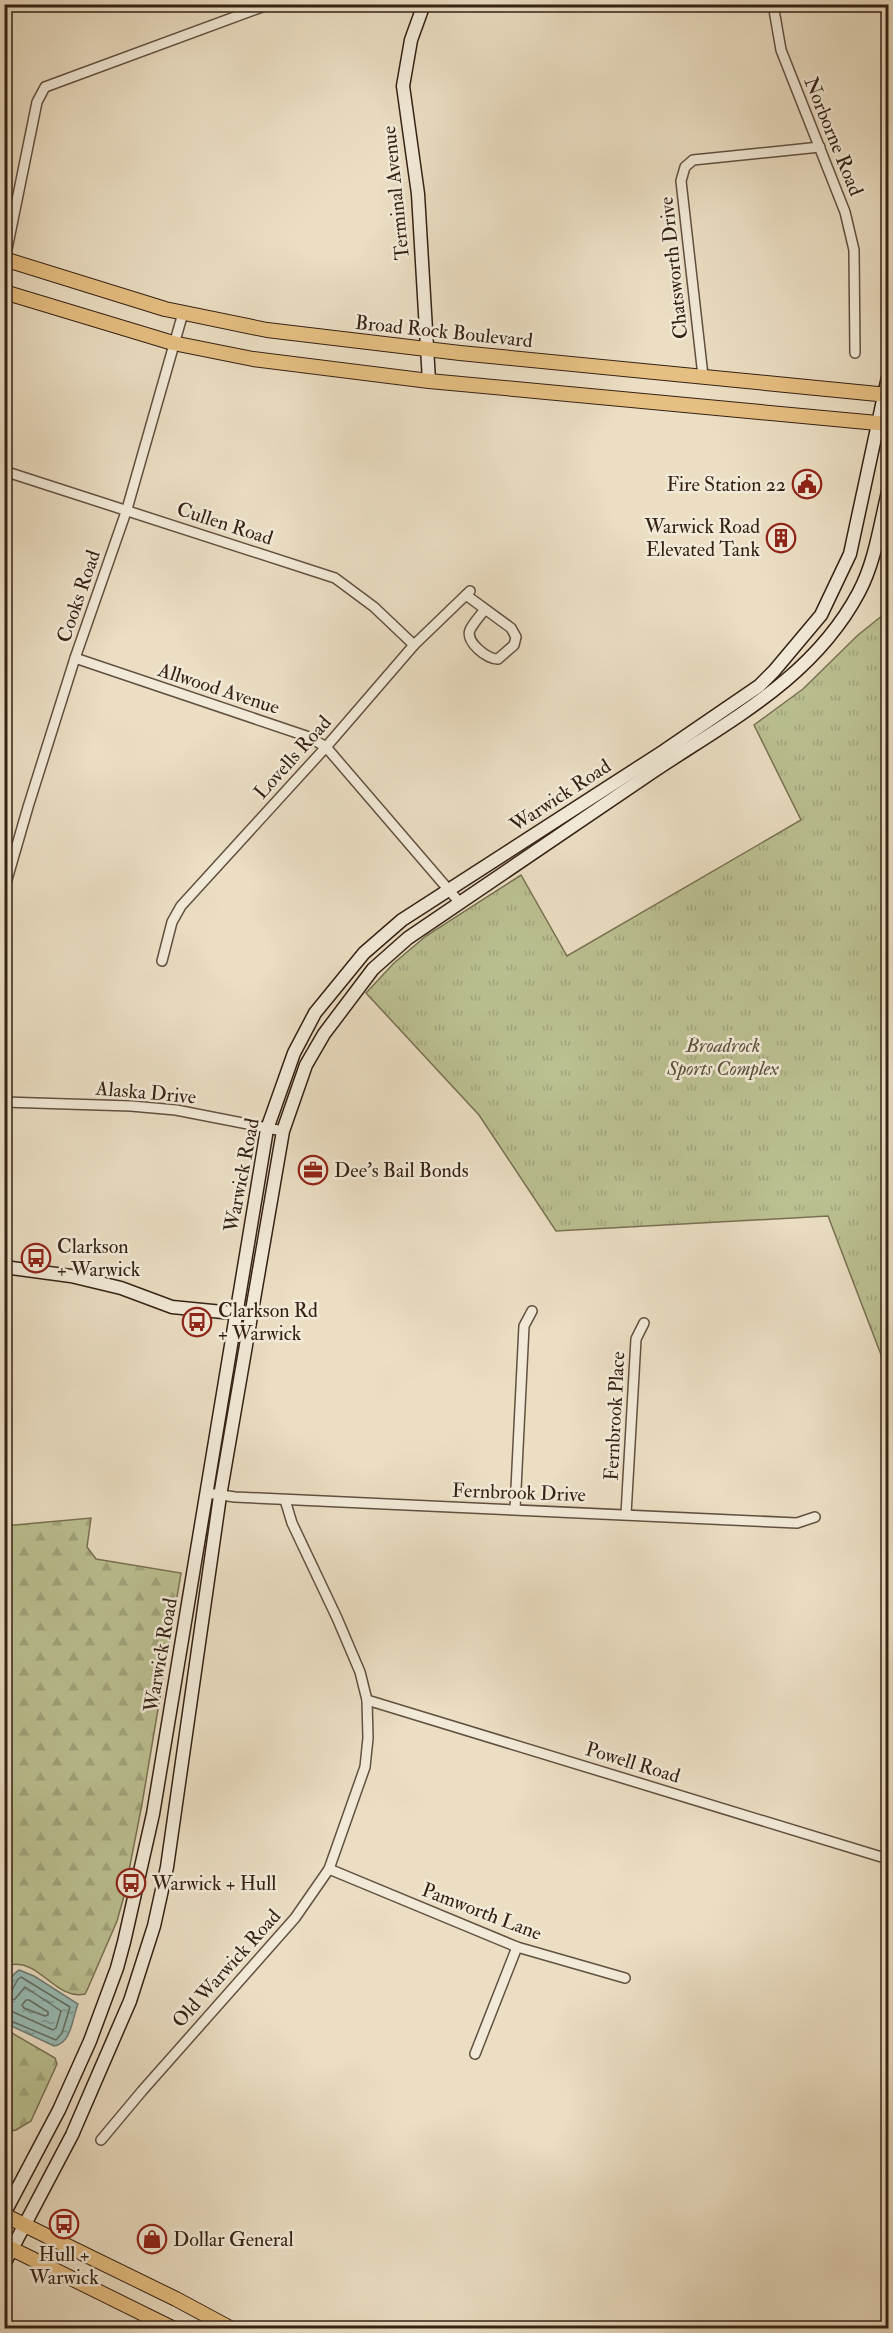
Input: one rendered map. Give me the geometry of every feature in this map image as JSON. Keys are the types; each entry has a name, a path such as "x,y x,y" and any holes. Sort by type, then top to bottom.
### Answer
{"main road":[{"name":"Terminal Avenue","path":"424,4 411,40 403,86 418,194 429,381"},
{"name":"Broad Rock Boulevard","path":"5,259 183,313 306,336 886,395"},
{"path":"5,293 173,344 253,359 429,381 884,424"},
{"name":"Warwick Road","path":"4,2215 58,2110 90,2041 117,1968 153,1814 267,1129 294,1053 315,1013 364,953 402,920 664,751 759,686 774,671 821,615 850,554 884,424 888,377"},
{"name":"Warwick Road","path":"4,2265 9,2247 27,2226 96,2085 130,2001 154,1926 167,1867 220,1496 283,1131 306,1065 342,1008 373,969 408,938 773,692 801,669 829,635 859,592 874,548 888,492"},
{"path":"4,1267 71,1276 121,1288 172,1307 251,1315"},
{"path":"4,2215 230,2328"},
{"path":"9,2247 172,2328"}],"street":[{"path":"5,259 35,111 40,92 45,87 270,4"},
{"name":"Norborne Road","path":"773,4 781,50 845,212 854,250 855,353"},
{"name":"Chatsworth Drive","path":"703,376 681,181 685,167 693,160 820,147"},
{"name":"Cooks Road","path":"4,890 75,658 127,509 183,313"},
{"name":"Cullen Road","path":"4,471 334,578 374,608 414,645"},
{"name":"Lovells Road","path":"162,961 172,922 181,906 326,747 414,645 468,593 485,609"},
{"path":"485,609 511,628 516,637 514,645 498,659 490,658 474,645 469,636 470,630 485,609"},
{"name":"Allwood Avenue","path":"75,658 309,736 326,747 460,903"},
{"name":"Alaska Drive","path":"4,1102 131,1106 210,1115 283,1131"},
{"path":"515,1509 524,1326 532,1311"},
{"name":"Fernbrook Place","path":"626,1514 636,1339 644,1323"},
{"name":"Fernbrook Drive","path":"207,1493 220,1496 285,1500 797,1523 815,1517"},
{"name":"Old Warwick Road","path":"101,2140 141,2091 295,1918 329,1869 365,1767 368,1738 367,1700 360,1672 292,1523 285,1500"},
{"name":"Powell Road","path":"367,1700 888,1859"},
{"name":"Pamworth Lane","path":"329,1869 517,1947 625,1978"},
{"path":"475,2054 517,1947"}],"green space":[{"name":"Broadrock Sports Complex","path":"888,611 888,1373 828,1216 556,1231 479,1115 366,993 394,963 426,936 521,875 567,956 801,820 754,725 803,689 858,635"},
{"path":"91,1518 87,1547 96,1559 181,1573 124,1896 117,1921 85,1994 75,1994 56,1986 30,1968 20,1965 10,1965 5,1975 4,1526"},
{"path":"5,2029 55,2058 57,2064 31,2121 16,2130 5,2132"}],"water":[{"path":"19,1970 34,1976 78,2004 68,2035 60,2044 54,2046 5,2023 7,1987 13,1975"}],"place":[{"name":"Fire Station 22","path":"807,484"},
{"name":"Warwick Road Elevated Tank","path":"781,538"},
{"name":"Dee’s Bail Bonds","path":"313,1170"},
{"name":"Clarkson + Warwick","path":"36,1258"},
{"name":"Clarkson Rd + Warwick","path":"197,1322"},
{"name":"Warwick + Hull","path":"131,1883"},
{"name":"Hull + Warwick","path":"64,2224"},
{"name":"Dollar General","path":"152,2239"}]}
